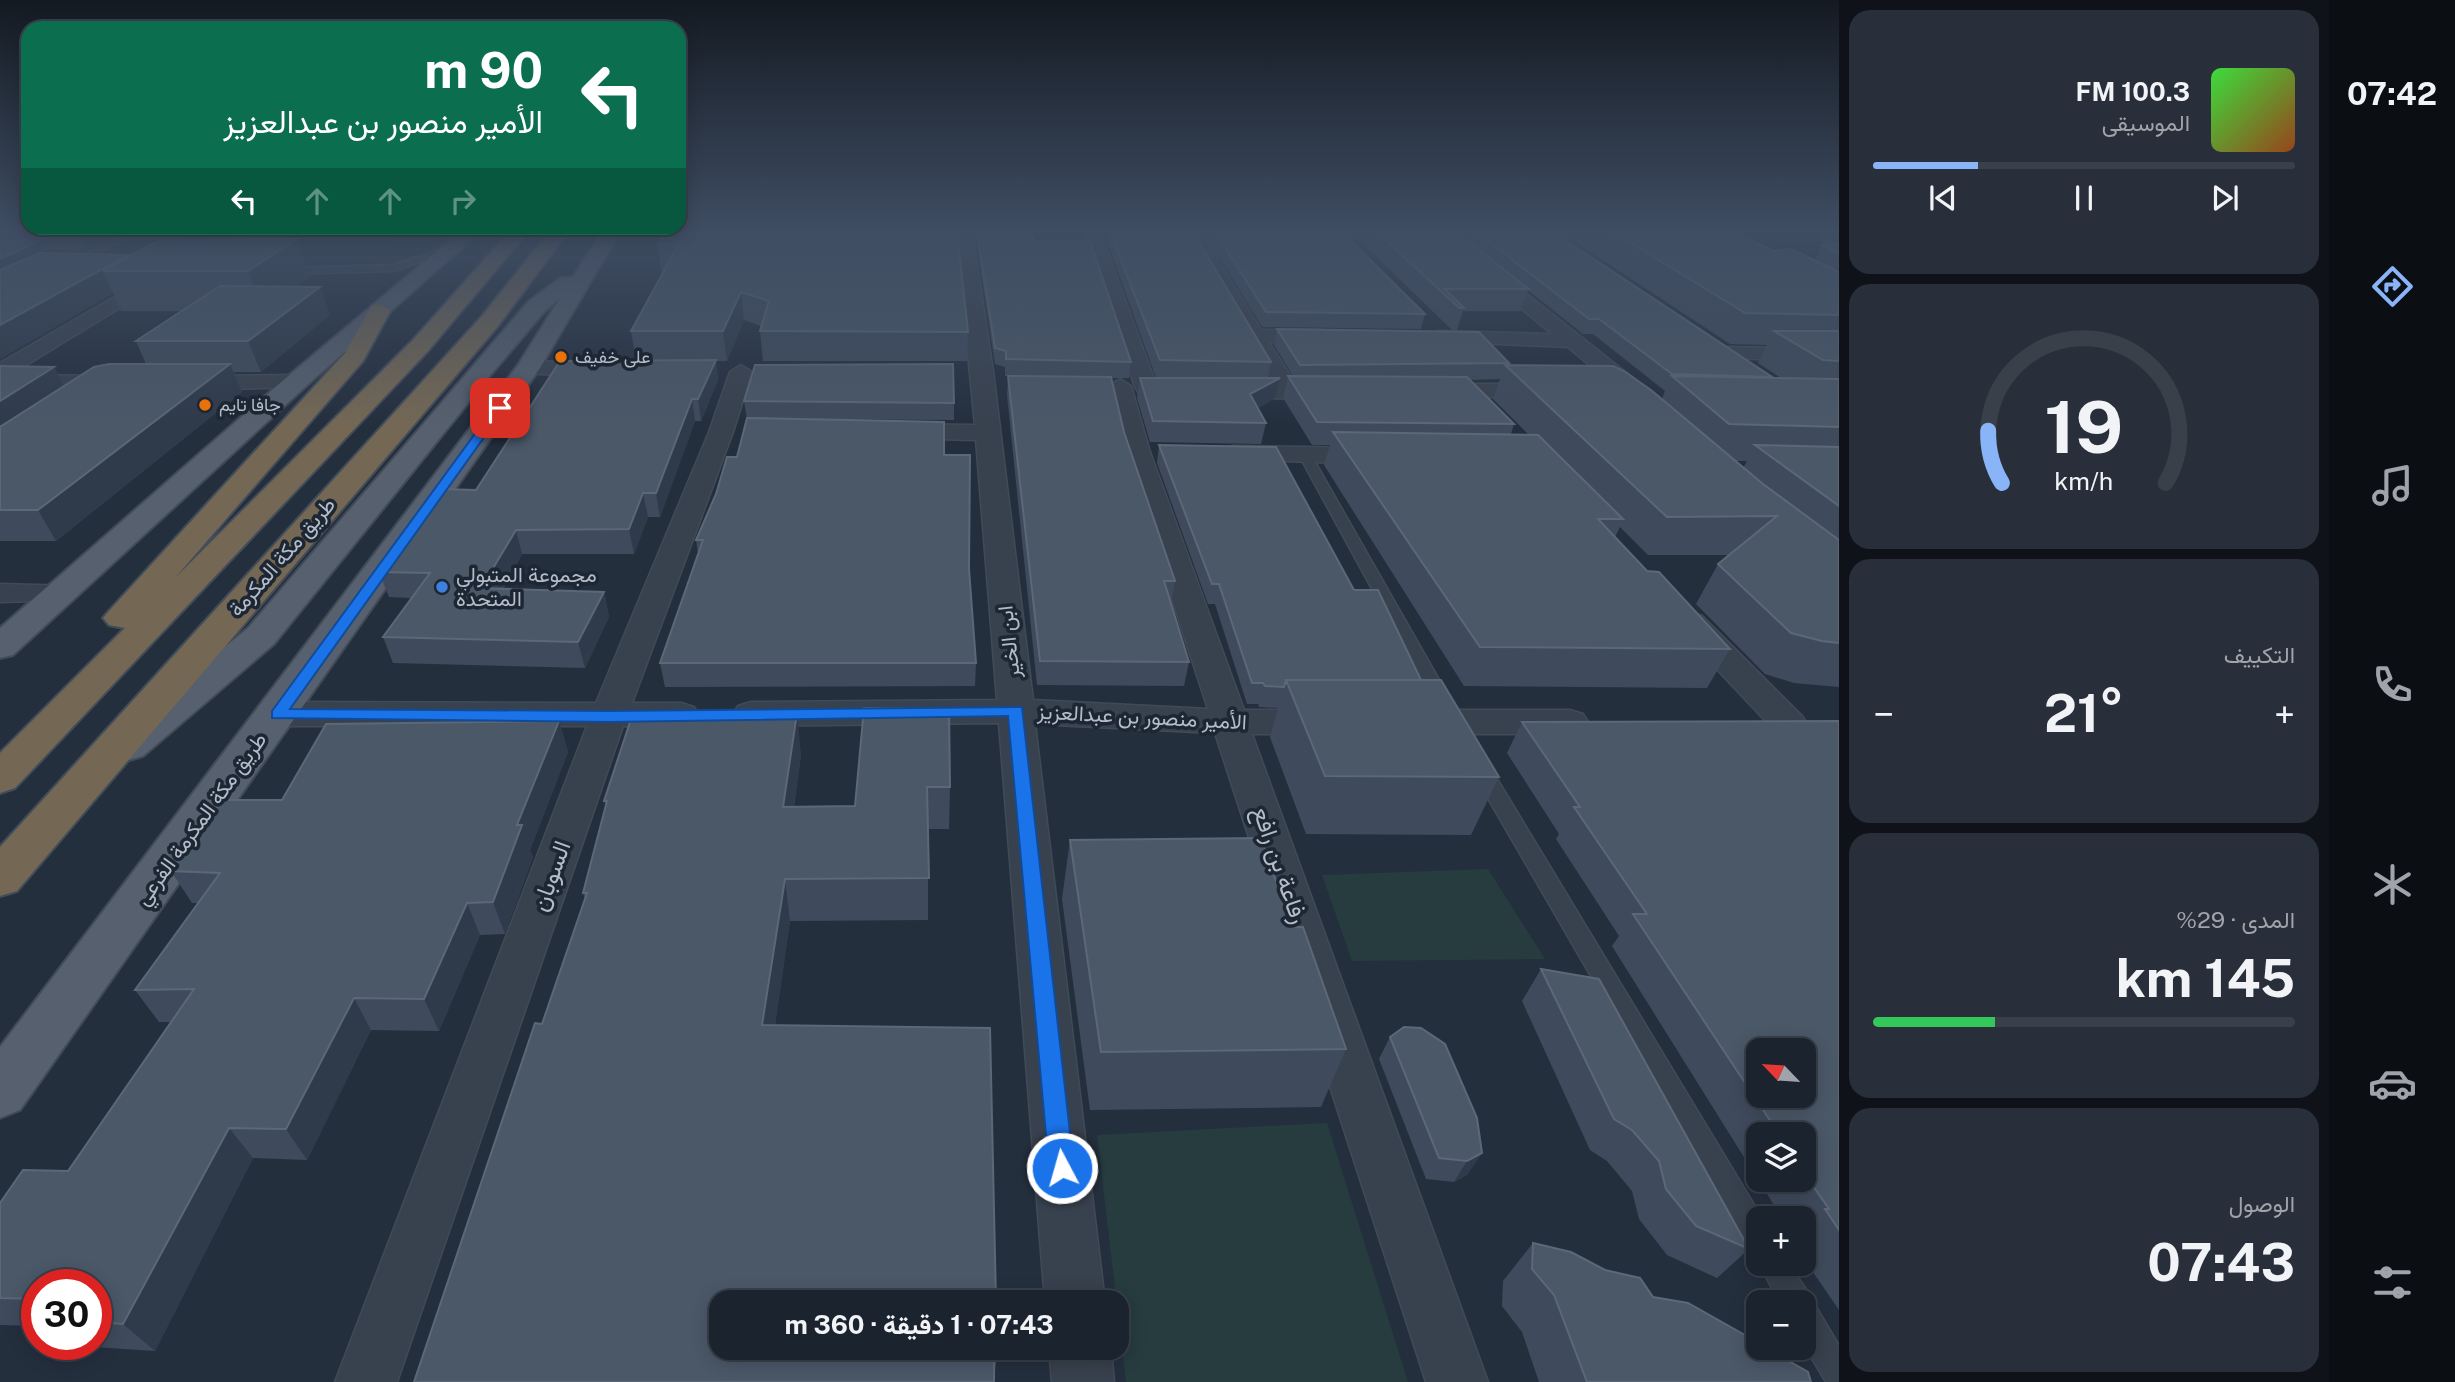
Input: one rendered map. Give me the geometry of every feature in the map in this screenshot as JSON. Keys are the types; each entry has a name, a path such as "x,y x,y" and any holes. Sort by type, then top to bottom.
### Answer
{"highway":[{"name":"طريق مكة المكرمة","path":"0,778 420,346 463,296"},
{"name":"طريق مكة المكرمة","path":"0,878 509,296"},
{"path":"0,759 112,628 355,356 380,310"}],"main road":[{"path":"0,647 380,310 390,296"},
{"path":"79,787 261,636 382,486 547,296"},
{"name":"طريق مكة المكرمة الفرعي","path":"0,1092 528,368 571,296"}],"street":[{"path":"0,372 131,296"},
{"name":"ابن الخير","path":"972,296 983,378 1074,1290"},
{"name":"رفاعة بن رافع","path":"1104,296 1120,386 1151,453 1231,722 1457,1382"},
{"path":"1233,296 1288,391"},
{"path":"1517,296 1632,399"},
{"path":"1420,328 1443,337 1570,341"},
{"path":"1258,336 1337,337"},
{"path":"1702,338 1756,375"},
{"path":"1724,353 1839,355"},
{"path":"528,368 621,370"},
{"name":"السوبان","path":"366,1382 609,716 737,428 741,372"},
{"path":"0,382 145,383"},
{"path":"172,383 296,382"},
{"path":"69,407 104,384"},
{"path":"1120,386 1172,388"},
{"path":"1211,389 1358,391"},
{"path":"1413,391 1564,391"},
{"path":"1469,391 1495,419"},
{"path":"876,431 988,433"},
{"path":"1207,453 1398,456"},
{"path":"0,593 61,593"},
{"path":"1674,606 1789,724"},
{"name":"الأمير منصور بن عبدالعزيز","path":"278,714 609,716 1016,711 1231,722 1607,723"},
{"path":"1747,723 1826,724"},
{"path":"1081,1360 1083,1382"}],"lane":[{"path":"1305,455 1454,722 1746,1217"},
{"path":"1816,1336 1839,1375"}],"green space":[{"path":"1488,869 1545,959 1352,961 1322,875"},
{"path":"1327,1123 1408,1382 1126,1382 1123,1360 1129,1360 1129,1290 1115,1290 1097,1135"}],"building":[{"path":"0,296 52,296 0,325"},
{"path":"204,296 307,296 248,341 136,341"},
{"path":"650,296 739,296 723,331 631,331"},
{"path":"755,296 964,296 968,332 760,331 769,301"},
{"path":"987,296 1109,296 1131,362 1006,359 1006,351 995,348"},
{"path":"1135,296 1232,296 1271,362 1160,360"},
{"path":"1256,296 1407,296 1425,314 1266,312"},
{"path":"1447,296 1452,296 1464,308 1459,308"},
{"path":"1560,296 1650,296 1772,377 1672,374 1599,319 1589,319"},
{"path":"1718,296 1839,296 1839,315 1745,313"},
{"path":"1277,329 1479,332 1509,363 1300,365"},
{"path":"1774,331 1839,331 1839,361 1823,360"},
{"path":"716,360 698,399 692,399 656,493 643,493 629,529 516,530 481,588 604,592 578,642 383,637 430,573 379,572 441,489 476,490 560,361"},
{"path":"109,364 230,364 38,510 0,510 0,427 94,367"},
{"path":"953,364 954,403 744,401 755,365"},
{"path":"1505,365 1613,366 1624,371 1651,390 1763,484 1839,540 1839,643 1791,633 1718,564 1777,516 1667,517"},
{"path":"0,366 54,367 0,401"},
{"path":"1008,376 1111,377 1124,432 1175,581 1164,581 1189,662 1040,661"},
{"path":"1288,376 1467,377 1514,424 1317,422"},
{"path":"1672,376 1839,379 1839,427 1729,424"},
{"path":"1140,378 1280,378 1250,394 1266,423 1153,421"},
{"path":"747,418 944,422 944,455 970,455 969,569 976,663 660,663 703,540 696,540 716,494 727,457 737,457"},
{"path":"1333,432 1538,435 1623,519 1598,519 1647,571 1659,572 1730,649 1480,647"},
{"path":"1159,445 1276,447 1354,590 1378,590 1421,680 1286,680 1284,687 1252,683 1219,584 1212,584"},
{"path":"1755,445 1839,447 1839,506"},
{"path":"1286,680 1441,680 1499,777 1325,776"},
{"path":"864,708 949,709 950,787 927,787 929,878 785,879 762,1025 990,1028 996,1290 709,1290 709,1360 994,1360 994,1382 414,1382 535,1023 542,1024 587,893 583,893 607,801 604,801 633,713 797,713 783,807 855,806"},
{"path":"559,721 517,825 522,825 493,902 467,903 424,999 354,998 286,1129 229,1128 123,1324 112,1323 112,1269 21,1269 21,1299 0,1298 0,1203 23,1170 68,1171 194,989 135,990 220,873 171,871 222,800 282,800 326,724"},
{"path":"1839,721 1839,1230 1816,1190 1816,1122 1771,1122 1762,1108 1816,1108 1816,1038 1746,1038 1746,1084 1633,914 1647,914 1574,807 1580,807 1522,722"},
{"path":"1261,838 1292,927 1303,927 1346,1049 1101,1052 1070,840"},
{"path":"1541,969 1599,979 1746,1248 1696,1226 1666,1189 1659,1161 1632,1130 1614,1119"},
{"path":"1404,1027 1421,1028 1445,1044 1477,1118 1482,1153 1467,1161 1439,1158 1390,1037"},
{"path":"1533,1243 1571,1252 1605,1270 1640,1278 1653,1297 1688,1303 1746,1336 1746,1360 1787,1360 1808,1372 1811,1382 1587,1382 1554,1295 1532,1269"}],"place":[{"name":"على خفيف","path":"561,357"},
{"name":"جافا تايم","path":"205,405"},
{"name":"مجموعة المتبولي المتحدة","path":"442,587"}],"route":[{"path":"500,408 278,714 609,716 1016,711 1062,1168"}]}
